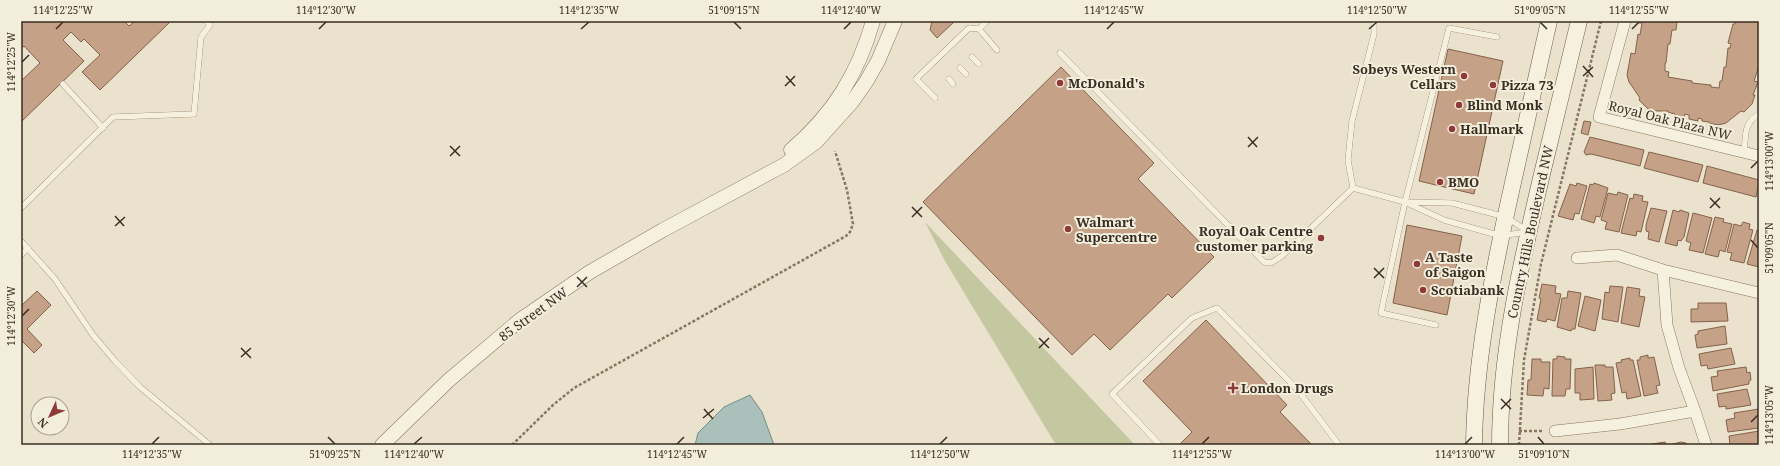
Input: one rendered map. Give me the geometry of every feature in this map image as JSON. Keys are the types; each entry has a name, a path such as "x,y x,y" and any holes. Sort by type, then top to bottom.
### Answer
{"main road":[{"name":"Country Hills Boulevard NW","path":"1474,445 1477,393 1485,319 1501,236 1549,21"},
{"name":"Country Hills Boulevard NW","path":"1500,445 1500,418 1506,350 1513,306 1528,232 1579,21"}],"street":[{"name":"85 Street NW","path":"744,186 772,167 800,143 835,104 858,65 873,21"},
{"name":"85 Street NW","path":"382,445 449,380 520,320 590,272 662,230 796,157 816,142 852,102 866,82 878,61 896,21"},
{"name":"Royal Oak Plaza NW","path":"1625,21 1599,117 1759,156"},
{"path":"1577,258 1617,255 1663,270 1759,292"},
{"path":"1663,270 1667,325 1678,368 1695,411 1706,445"},
{"path":"1555,431 1620,424 1695,411"}],"lane":[{"path":"21,208 114,118 194,114 201,37 210,25 206,21"},
{"path":"979,30 988,21"},
{"path":"1353,188 1348,160 1352,121 1374,34 1374,21"},
{"path":"935,98 916,79 935,65 958,43 969,28 979,30 997,50"},
{"path":"1436,325 1380,313 1405,202 1449,28 1497,37"},
{"path":"1060,53 1264,262 1271,263 1282,256 1353,188"},
{"path":"972,57 979,64"},
{"path":"960,68 966,74"},
{"path":"63,84 103,128"},
{"path":"1744,153 1746,129 1753,118 1759,114"},
{"path":"1353,188 1405,202 1444,220 1501,236 1528,232"},
{"path":"1405,202 1452,203 1506,217 1528,232"},
{"path":"21,241 56,279 93,335 115,361 140,387 210,445"},
{"path":"21,255 28,248"},
{"path":"1160,445 1112,394 1192,318 1217,308 1297,389 1339,445"}],"path":[{"path":"1519,445 1524,360 1541,264 1601,21"},
{"path":"512,445 553,405 574,388 846,236 850,232 853,224 847,190 835,151"},
{"path":"1519,431 1555,431"}],"green space":[{"path":"925,222 1135,445 1056,445 945,261"}],"shaded area":[{"path":"750,395 762,412 774,445 695,445 698,433 724,407"}],"building":[{"path":"21,21 124,21 129,26 135,21 171,21 100,90 82,72 100,55 84,39 81,42 71,32 63,40 84,61 21,122 21,81 40,63 24,46 21,49"},
{"path":"932,21 955,21 937,38 930,30"},
{"path":"1640,21 1677,22 1676,30 1672,30 1670,44 1668,44 1665,71 1669,72 1668,77 1692,81 1692,83 1711,85 1711,87 1719,88 1720,81 1722,81 1724,67 1726,67 1728,48 1730,48 1731,44 1728,43 1733,24 1735,24 1736,21 1759,21 1759,66 1754,81 1758,82 1753,95 1755,95 1752,104 1744,112 1741,111 1726,123 1718,125 1702,121 1702,119 1698,118 1698,121 1689,119 1689,115 1685,114 1684,118 1674,116 1675,114 1668,111 1648,109 1639,100 1640,98 1629,82 1627,75 1631,53 1635,54 1638,34 1640,35 1642,23 1639,23"},
{"path":"1448,49 1503,61 1474,194 1419,181"},
{"name":"Walmart Supercentre","path":"1061,67 1154,163 1138,179 1214,257 1172,298 1168,294 1110,350 1094,334 1072,355 923,202"},
{"path":"1584,121 1591,122 1588,135 1581,133"},
{"path":"1590,137 1644,150 1640,166 1591,154 1586,155 1584,152"},
{"path":"1649,152 1703,165 1698,182 1644,168"},
{"path":"1707,166 1759,180 1756,197 1703,183"},
{"path":"1577,183 1587,186 1579,214 1575,213 1573,220 1558,216 1570,184 1576,186"},
{"path":"1594,183 1608,188 1600,217 1596,216 1594,223 1581,219 1590,184 1593,185"},
{"path":"1618,192 1628,195 1619,232 1605,229 1607,222 1601,220 1608,193 1617,195"},
{"path":"1634,194 1643,196 1642,201 1648,202 1641,232 1637,231 1636,236 1621,233 1630,198 1633,199"},
{"path":"1651,208 1667,211 1659,242 1648,239 1649,232 1646,231 1646,225"},
{"path":"1673,210 1679,212 1680,210 1689,213 1684,237 1681,241 1678,240 1677,246 1665,243"},
{"path":"1693,213 1712,218 1703,253 1689,250 1691,243 1686,241"},
{"path":"1715,217 1724,219 1723,222 1732,224 1725,252 1720,250 1718,257 1705,254"},
{"path":"1743,222 1750,224 1749,229 1753,230 1744,263 1730,260 1732,253 1727,252 1734,224 1741,226"},
{"path":"1407,225 1462,236 1447,315 1393,303"},
{"path":"1757,230 1759,230 1759,267 1747,264"},
{"path":"1542,284 1556,286 1555,293 1561,294 1555,321 1547,319 1546,322 1537,320"},
{"path":"1610,286 1623,287 1618,322 1602,319 1605,292 1609,293"},
{"path":"1627,287 1640,289 1639,296 1645,297 1639,327 1621,323"},
{"path":"37,291 51,305 27,329 42,345 34,353 21,340 21,306"},
{"path":"1568,291 1581,293 1575,329 1572,329 1571,331 1557,327 1562,298 1567,298"},
{"path":"1585,296 1601,300 1595,331 1578,326"},
{"path":"1698,303 1726,303 1728,321 1691,322 1691,309 1698,309"},
{"path":"1206,320 1287,405 1280,412 1312,445 1179,445 1192,432 1143,381"},
{"path":"1725,326 1727,344 1697,348 1695,335 1698,334 1698,331"},
{"path":"1731,348 1735,364 1708,369 1707,365 1701,366 1699,354"},
{"path":"1648,355 1648,358 1654,357 1660,385 1656,386 1658,393 1644,396 1637,360 1640,360 1640,357"},
{"path":"1557,356 1565,357 1565,359 1571,359 1570,389 1566,389 1565,396 1552,396 1553,359 1557,359"},
{"path":"1630,358 1630,360 1633,360 1641,396 1627,399 1626,392 1622,393 1616,363"},
{"path":"1532,359 1541,359 1541,362 1550,362 1549,389 1544,388 1543,396 1527,395 1528,380 1531,380"},
{"path":"1595,365 1613,367 1615,393 1611,394 1612,400 1598,401"},
{"path":"1593,367 1594,399 1580,400 1580,393 1575,393 1575,369"},
{"path":"1746,367 1747,373 1750,372 1751,380 1749,381 1749,384 1713,391 1711,377 1718,376 1717,371"},
{"path":"1747,389 1751,405 1726,409 1726,406 1719,407 1717,394"},
{"path":"1759,409 1759,428 1728,432 1726,420 1735,418 1734,413"},
{"path":"1759,431 1759,445 1730,445 1729,436"},
{"path":"1665,442 1666,445 1652,445 1652,444"},
{"path":"1681,442 1686,443 1687,445 1669,445"}],"place":[{"name":"Sobeys Western Cellars","path":"1464,76"},
{"name":"McDonald's","path":"1060,83"},
{"name":"Pizza 73","path":"1493,85"},
{"name":"Blind Monk","path":"1459,105"},
{"name":"Hallmark","path":"1452,129"},
{"name":"BMO","path":"1440,182"},
{"name":"Walmart Supercentre","path":"1068,229"},
{"name":"Royal Oak Centre customer parking","path":"1321,238"},
{"name":"A Taste of Saigon","path":"1417,264"},
{"name":"Scotiabank","path":"1423,290"},
{"name":"London Drugs","path":"1233,388"}]}
